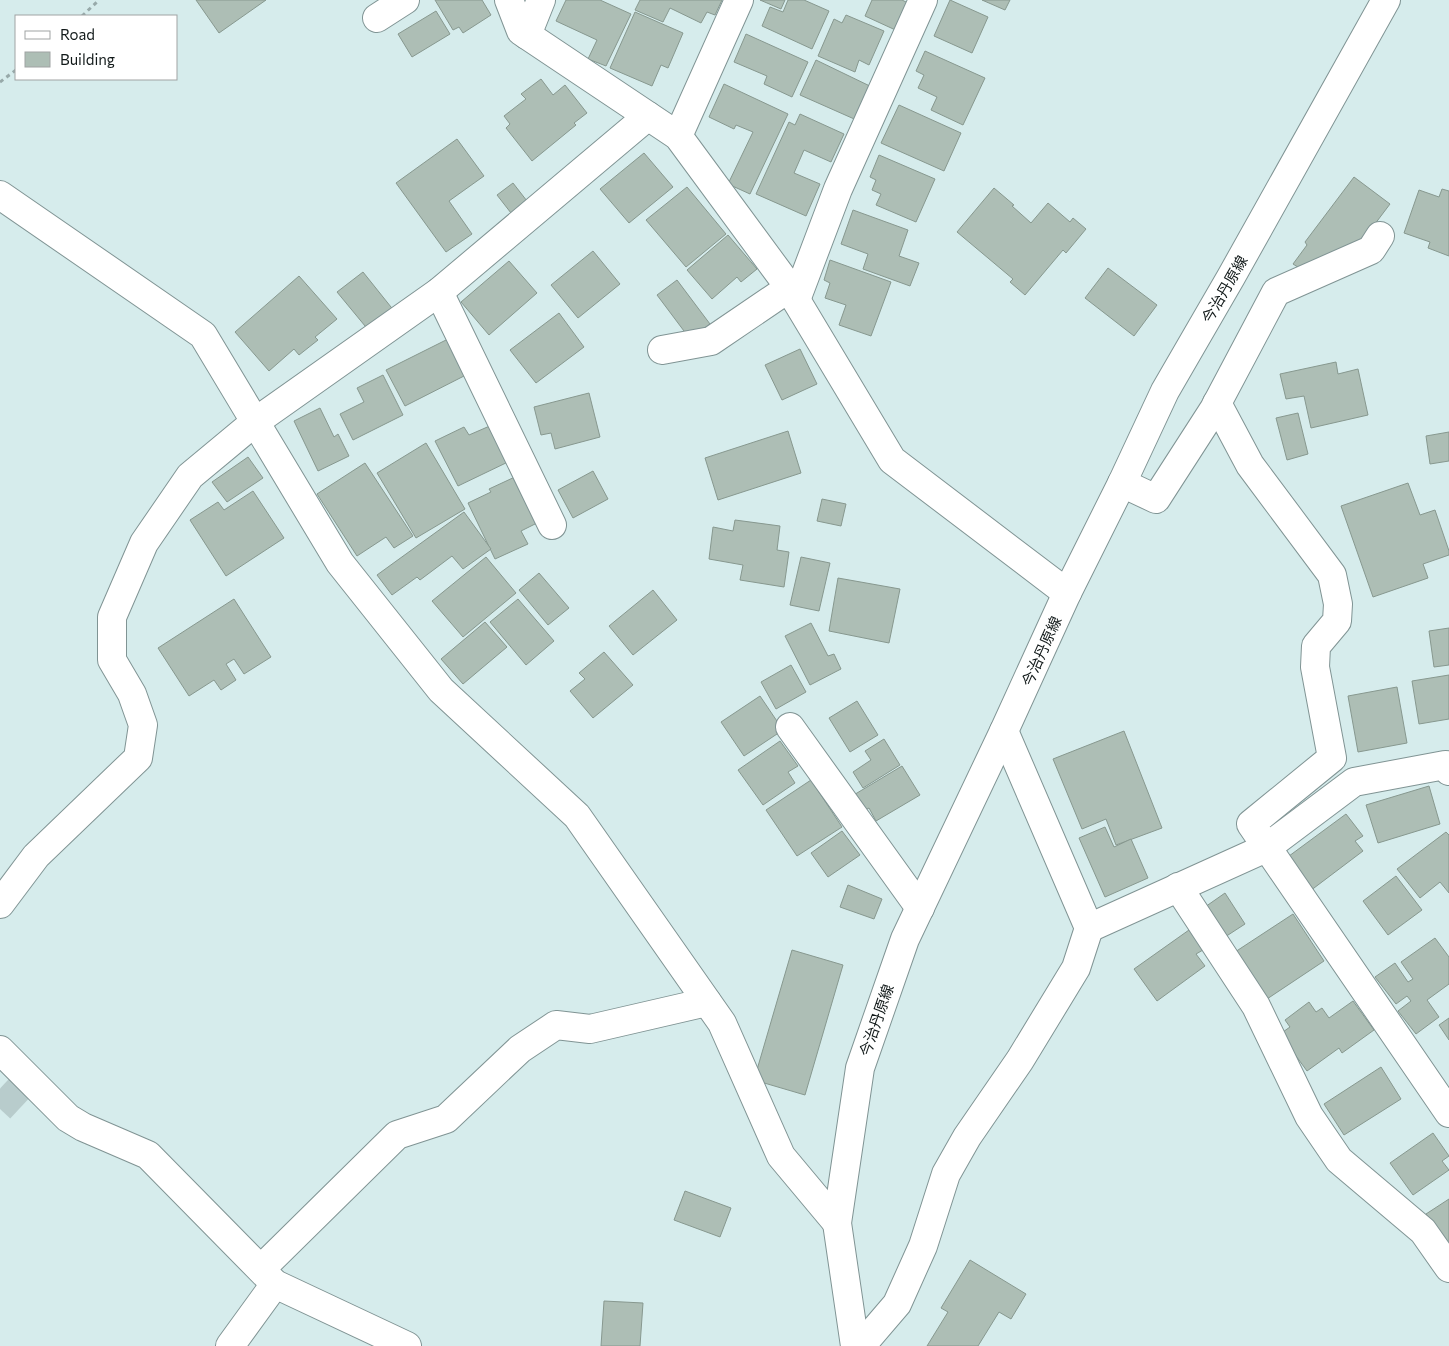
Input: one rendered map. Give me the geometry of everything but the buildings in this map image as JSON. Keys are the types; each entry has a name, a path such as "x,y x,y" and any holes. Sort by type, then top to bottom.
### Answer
{"street":[{"path":"377,18 405,0"},
{"path":"509,0 521,31 678,136 792,294 892,460 1067,593"},
{"path":"527,35 541,0"},
{"path":"678,136 739,0"},
{"path":"662,350 711,341 792,294 923,0"},
{"name":"今治丹原線","path":"855,1346 837,1223 860,1068 905,939 1067,593 1165,391 1386,0"},
{"path":"3,894 36,856 138,758 143,725 132,694 112,660 112,617 144,542 190,476 255,422 439,292 648,116"},
{"path":"0,195 203,335 340,563 441,690 577,816 722,1023 781,1156 837,1223"},
{"path":"1122,483 1156,499 1217,404 1276,292 1371,250 1380,236"},
{"path":"439,292 552,525"},
{"path":"1217,404 1250,465 1332,575 1338,604 1337,621 1316,646 1315,667 1332,758 1251,824 1449,1112"},
{"path":"790,727 920,908"},
{"path":"861,1346 896,1304 923,1246 946,1174 967,1137 1020,1060 1076,968 1090,928 1004,731"},
{"path":"1090,928 1266,848 1354,782 1448,766"},
{"path":"1178,887 1256,1006 1309,1116 1339,1160 1423,1231 1449,1268"},
{"path":"230,1346 268,1277 397,1136 446,1118 520,1050 556,1025 590,1028 707,1002"},
{"path":"0,1050 68,1118 83,1127 148,1155 268,1277 407,1346"}],"path":[{"path":"83,15 99,0"},
{"path":"0,82 15,71"}],"tunnel":[{"path":"0,1109 28,1079"}]}
